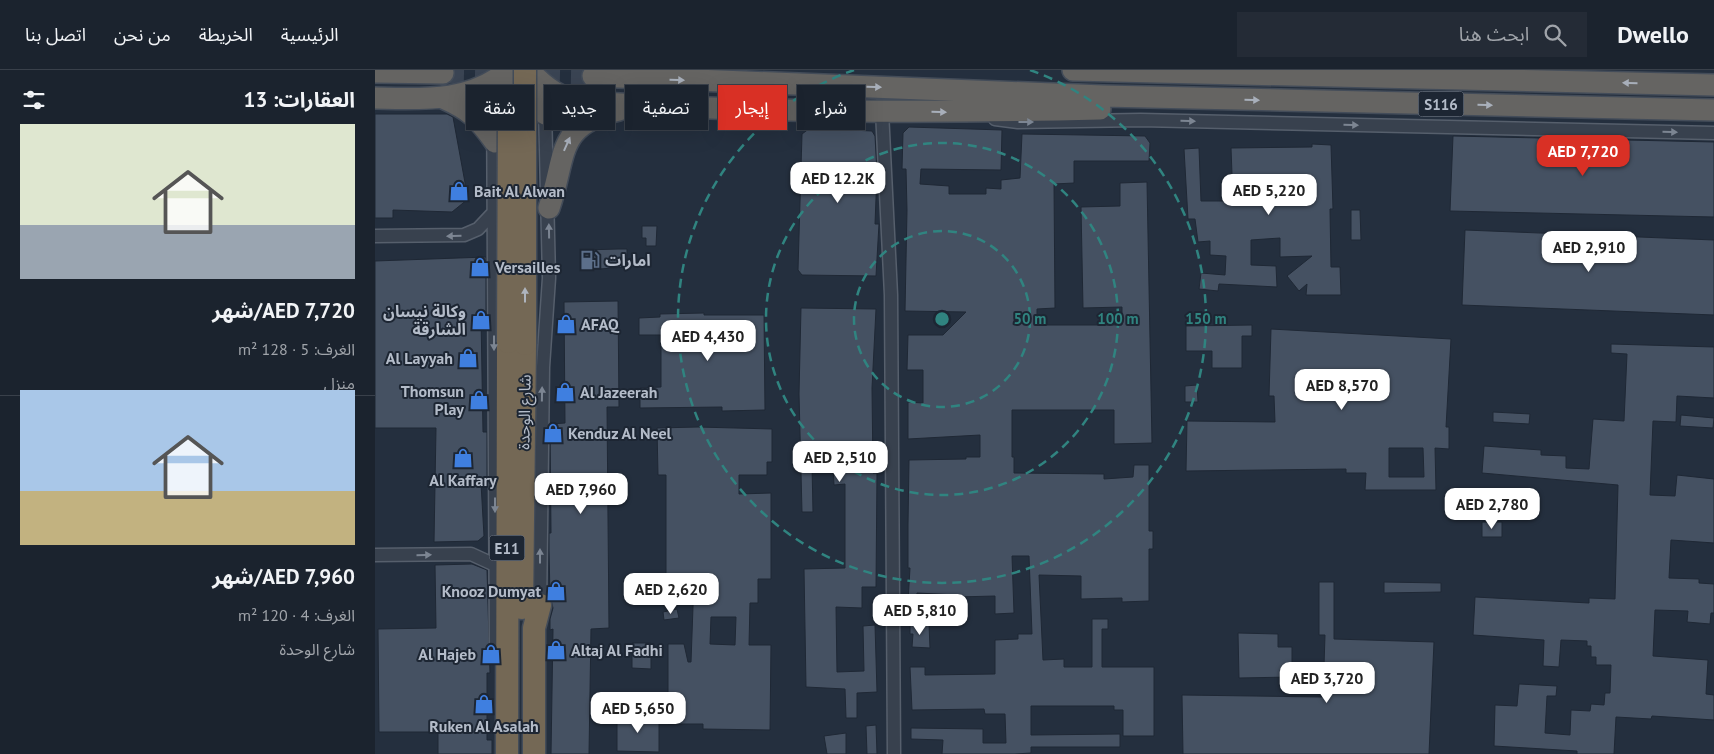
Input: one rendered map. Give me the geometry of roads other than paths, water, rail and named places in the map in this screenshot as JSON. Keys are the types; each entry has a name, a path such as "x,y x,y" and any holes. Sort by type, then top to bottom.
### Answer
{"highway":[{"name":"S116","path":"1073,70 1240,71 1714,85"},
{"path":"375,72 443,73"},
{"path":"509,73 534,93 544,112"},
{"path":"495,142 504,103 512,82 509,73"},
{"path":"375,98 443,98 509,73 551,84 577,102 625,105"},
{"name":"شارع الوحدة","path":"509,73 516,343 522,754"},
{"name":"S116","path":"593,76 1169,98 1714,110"},
{"path":"443,98 470,111 481,121 495,142"},
{"path":"708,107 978,112 1127,108 1157,104 1169,98"},
{"path":"549,208 557,184 564,148 572,134 584,122 600,114 625,108"},
{"name":"شارع الوحدة","path":"507,754 516,343"},
{"path":"535,754 534,628 540,605"}],"street":[{"path":"882,111 891,295 894,754"},
{"path":"978,112 993,119 1018,122 1141,120 1714,133"},
{"path":"541,754 540,605 543,390 549,278 549,208 546,130"},
{"path":"495,142 497,754"},
{"path":"375,236 464,235 478,229 494,212"},
{"path":"375,555 471,554 495,565"}],"tunnel":[{"path":"443,73 593,76"}],"place":[{"name":"Bait Al Alwan","path":"459,191"},
{"name":"امارات","path":"590,260"},
{"name":"Versailles","path":"480,267"},
{"name":"وكالة نيسان الشارقة","path":"481,320"},
{"name":"AFAQ","path":"566,324"},
{"name":"Al Layyah","path":"468,358"},
{"name":"Al Jazeerah","path":"565,392"},
{"name":"Thomsun Play","path":"479,400"},
{"name":"Kenduz Al Neel","path":"553,433"},
{"name":"Al Kaffary","path":"463,458"},
{"name":"Knooz Dumyat","path":"556,591"},
{"name":"Altaj Al Fadhi","path":"556,650"},
{"name":"Al Hajeb","path":"491,654"},
{"name":"Ruken Al Asalah","path":"484,704"}]}
